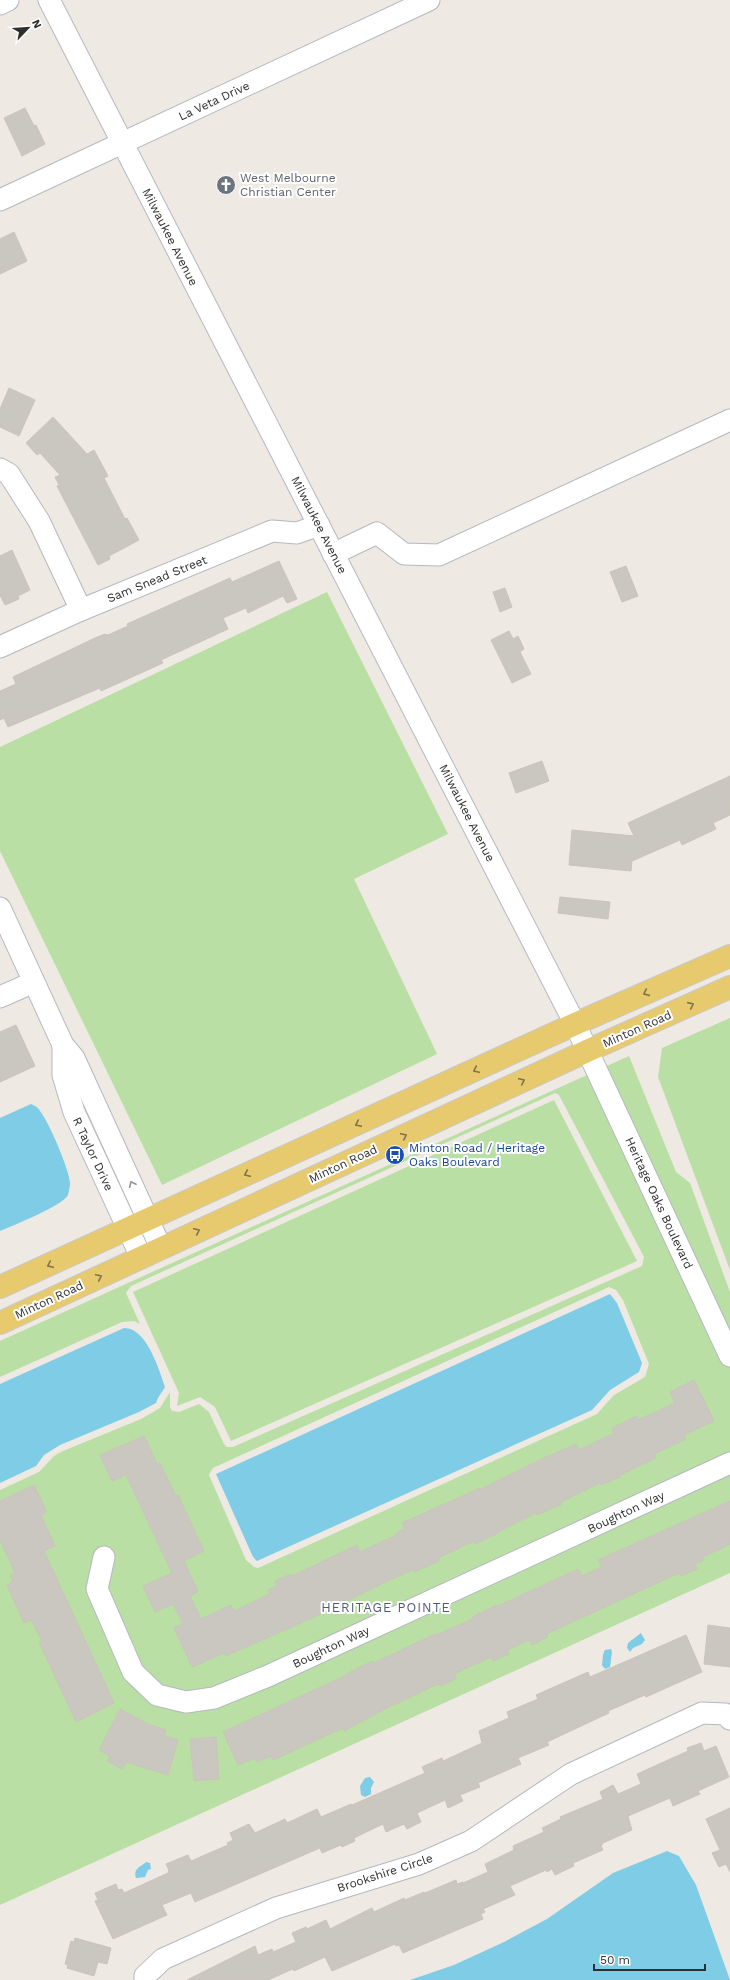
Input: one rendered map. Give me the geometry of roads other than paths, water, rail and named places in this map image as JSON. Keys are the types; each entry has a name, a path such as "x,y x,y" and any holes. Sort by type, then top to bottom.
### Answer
{"main road":[{"path":"0,1287 575,1024 730,956"},
{"name":"Minton Road","path":"0,1323 587,1051 730,987"}],"street":[{"path":"0,4 8,0"},
{"name":"Milwaukee Avenue","path":"49,0 575,1024 587,1051"},
{"name":"La Veta Drive","path":"0,200 428,0"},
{"path":"333,554 377,534 404,554 439,555 730,420"},
{"path":"0,469 9,474 39,521 81,610"},
{"name":"Sam Snead Street","path":"0,647 81,610 272,532 297,533 319,526"},
{"name":"R Taylor Drive","path":"0,908 63,1045 74,1058 161,1248"},
{"path":"0,997 34,982"},
{"name":"R Taylor Drive","path":"63,1045 63,1075 71,1102 127,1229 141,1257"},
{"name":"Heritage Oaks Boulevard","path":"587,1051 730,1356"},
{"path":"71,1102 91,1095"},
{"path":"95,1158 116,1148"},
{"name":"Boughton Way","path":"104,1557 97,1589 133,1672 157,1694 186,1702 214,1698 275,1672 730,1463"},
{"name":"Brookshire Circle","path":"145,1980 145,1976 163,1959 276,1908 419,1864 471,1841 571,1774 702,1713 725,1714 730,1719"}],"water":[{"path":"31,1104 38,1108 44,1117 58,1146 69,1176 70,1184 68,1195 48,1210 0,1231 0,1118"},
{"path":"610,1294 617,1303 642,1363 639,1372 610,1390 592,1410 257,1561 253,1557 216,1474"},
{"path":"124,1328 139,1334 145,1341 155,1360 165,1387 156,1403 139,1412 60,1445 44,1455 36,1466 0,1483 0,1384"},
{"path":"641,1633 645,1640 642,1644 633,1648 630,1652 627,1648 628,1643"},
{"path":"611,1649 610,1667 605,1669 602,1665 603,1653 605,1650"},
{"path":"370,1777 374,1782 371,1788 371,1794 365,1797 361,1795 360,1786 365,1778"},
{"path":"667,1851 679,1856 696,1885 730,1980 410,1980 454,1965 504,1942 547,1919 613,1873"},
{"path":"146,1862 150,1863 151,1869 148,1870 145,1877 136,1878 135,1875 138,1868"}],"place":[{"name":"West Melbourne Christian Center","path":"226,185"},
{"name":"Minton Road / Heritage Oaks Boulevard","path":"395,1155"}],"district":[{"name":"HERITAGE POINTE","path":"386,1607"}]}
